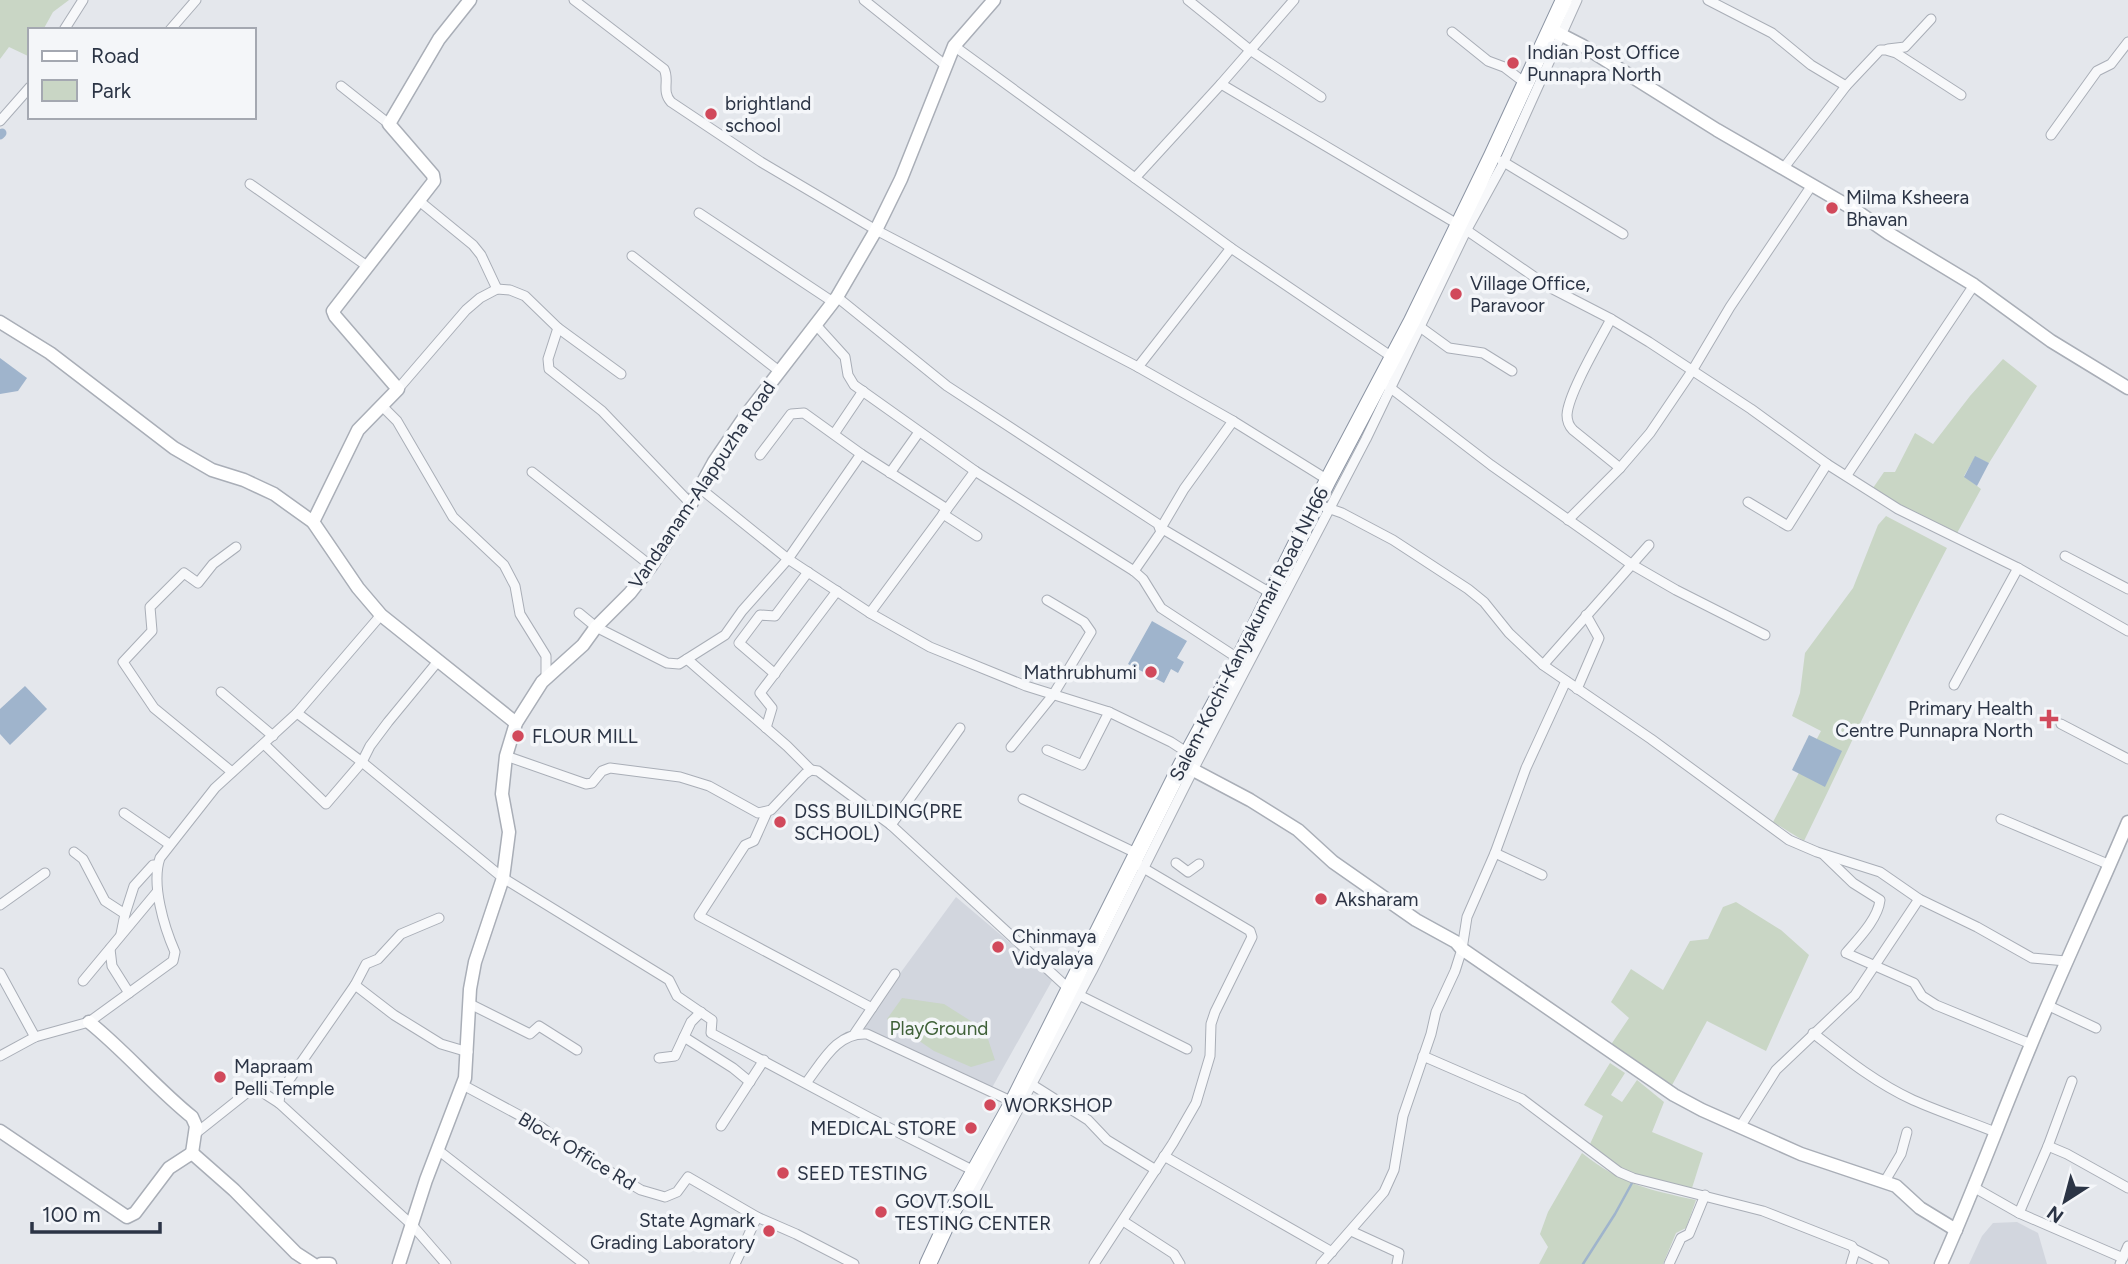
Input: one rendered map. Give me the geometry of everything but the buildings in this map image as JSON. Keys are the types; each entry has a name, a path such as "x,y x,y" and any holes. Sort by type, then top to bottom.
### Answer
{"highway":[{"name":"Salem-Kochi-Kanyakumari Road NH66","path":"928,1264 953,1210 1074,992 1272,594 1324,506 1328,480 1386,384 1392,357 1415,323 1498,159 1525,83 1556,32 1563,0"}],"main road":[{"path":"313,522 358,430 398,388 332,311 434,181 433,175 388,124 439,39 470,0"},
{"name":"Vandaanam-Alappuzha Road","path":"399,1264 414,1226 426,1180 463,1085 468,1052 470,989 475,962 503,878 509,832 502,794 506,756 516,723 527,702 546,678 583,645 651,566 701,489 714,462 835,299 876,230 901,179 954,46 994,0"},
{"path":"1556,32 1595,53 1717,131 1974,285 2051,341 2128,388"},
{"path":"0,322 50,353 174,448 212,470 244,480 274,494 313,522 358,588 381,615 516,723"},
{"path":"1187,762 1298,830 1333,862 1416,920 1456,942 1462,949 1674,1095 1812,1158 1846,1171 1885,1181 1903,1190 1920,1208 1956,1230"},
{"path":"1941,1264 1975,1188 2047,1005 2128,822"},
{"path":"0,1131 127,1217 135,1213 169,1168 192,1153 196,1126 192,1117 144,1075 117,1044 89,1022"},
{"path":"192,1153 234,1190 296,1253 313,1264"},
{"path":"321,1264 330,1264"}],"street":[{"path":"65,28 83,0"},
{"path":"172,28 196,0"},
{"path":"574,0 664,69 667,73 666,97 671,102 761,162 876,230 1139,368 1233,421 1328,480"},
{"path":"864,0 945,65"},
{"path":"1188,0 1250,50 1321,97"},
{"path":"1135,178 1222,84 1294,0"},
{"path":"1577,0 1556,32 1498,159 1623,234"},
{"path":"1708,0 1772,33 1811,65 1846,86"},
{"path":"1783,169 1846,86 1874,55 1905,47 1931,19"},
{"path":"1452,32 1488,61 1504,67 1525,83"},
{"path":"2051,135 2097,71 2111,64 2128,42"},
{"path":"954,46 1231,248 1392,357"},
{"path":"1886,50 1896,53 1961,95"},
{"path":"1222,84 1463,228 1540,281 1611,319 1751,409 1827,464 1898,509 2018,568 2128,631"},
{"path":"341,86 388,124"},
{"path":"0,121 28,89"},
{"path":"250,184 367,266"},
{"path":"1569,520 1650,433 1692,371 1730,307 1812,186"},
{"path":"418,200 473,245 481,255 497,289"},
{"path":"699,213 835,299 947,386 1161,528 1272,594"},
{"path":"1139,368 1231,248"},
{"path":"632,256 779,371"},
{"path":"1847,475 1974,285"},
{"path":"398,388 466,310 497,289 510,290 525,296 558,328 621,374"},
{"path":"1611,319 1590,357 1567,416 1568,424 1573,430 1620,468"},
{"path":"701,489 788,559 870,613 930,648 999,676 1109,712 1171,742 1187,762 1324,506 1415,323 1449,348 1483,353 1512,372"},
{"path":"816,325 841,351 847,362 850,381 975,471 1134,571 1143,579 1161,608 1239,659"},
{"path":"558,328 548,359 550,369 602,411 691,504"},
{"path":"1386,384 1631,564 1765,635"},
{"path":"834,434 863,391"},
{"path":"381,405 397,421 453,517 504,565 515,586 520,614 546,656 546,678"},
{"path":"760,455 791,414 804,413 977,536"},
{"path":"1134,571 1161,532 1184,489 1233,421"},
{"path":"890,473 919,432"},
{"path":"579,613 596,627 667,663 679,664 725,635 742,611 788,559 861,454"},
{"path":"1748,502 1788,526 1827,464"},
{"path":"870,613 975,471"},
{"path":"532,472 651,566"},
{"path":"1324,506 1393,540 1468,590 1484,602 1509,633 1543,665 1651,739 1789,840 1880,872 1919,899 2032,958 2066,961"},
{"path":"1543,665 1648,545"},
{"path":"232,772 154,708 123,662 152,631 150,607 184,573 198,583 213,564 236,547"},
{"path":"2065,556 2128,589"},
{"path":"1954,685 2018,568"},
{"path":"775,674 739,643 760,615 775,616 808,572"},
{"path":"766,728 772,708 760,694 837,590"},
{"path":"1011,747 1053,695 1091,632 1084,622 1047,600"},
{"path":"0,1056 35,1037 89,1022 170,964 175,956 157,892 157,865 169,844 215,788 297,713 381,615"},
{"path":"1577,689 1599,638 1586,615"},
{"path":"687,659 811,770"},
{"path":"264,744 326,804 362,762 388,722 439,660"},
{"path":"1321,1264 1389,1183 1394,1170 1403,1116 1436,1012 1455,971 1467,918 1495,853 1526,768 1566,681"},
{"path":"221,692 273,736"},
{"path":"1047,750 1082,765 1109,712"},
{"path":"297,713 362,762 503,878 669,980 677,996 712,1020 711,1032 974,1171"},
{"path":"2061,724 2128,759"},
{"path":"891,825 960,728"},
{"path":"506,756 586,784 592,783 602,771 611,768 680,776 709,786 758,813 767,812"},
{"path":"872,1008 699,916 745,845 754,841 767,812 811,770 818,771 891,825 1074,992 1187,1049"},
{"path":"1023,799 1139,861 1252,934 1211,1024 1210,1056 1196,1103 1094,1264"},
{"path":"124,813 169,844"},
{"path":"2001,819 2110,865"},
{"path":"74,852 83,859 105,901 125,914"},
{"path":"1495,853 1542,875"},
{"path":"1823,854 1853,883 1880,900 1879,907 1860,938 1846,953 1914,983 1922,996 1936,1005 2031,1044"},
{"path":"1176,863 1188,872 1199,864"},
{"path":"121,936 134,886 153,865 157,865"},
{"path":"0,905 45,873"},
{"path":"83,981 157,892"},
{"path":"1740,1127 1776,1069 1855,995 1919,899"},
{"path":"279,1103 280,1093 355,985 366,964 379,959 401,934 439,918"},
{"path":"110,949 112,966 129,993"},
{"path":"0,973 35,1037"},
{"path":"855,1033 895,974"},
{"path":"355,985 394,1015 441,1044 468,1052"},
{"path":"953,1210 971,1198 1031,1084 1074,992"},
{"path":"470,1004 530,1034 539,1026 577,1050"},
{"path":"2047,1005 2096,1028"},
{"path":"659,1058 675,1055 691,1022 701,1013"},
{"path":"1813,1033 1886,1085 1912,1099 1995,1132"},
{"path":"806,1083 845,1036 867,1034 1013,1102"},
{"path":"684,1037 750,1082"},
{"path":"1423,1056 1522,1099 1619,1171 1644,1182 1705,1195 1763,1212 1884,1264"},
{"path":"722,1126 764,1060"},
{"path":"2019,1213 2072,1081"},
{"path":"1031,1084 1088,1120 1107,1140 1156,1170"},
{"name":"Block Office Rd","path":"463,1085 541,1127 566,1146 641,1190 665,1197 677,1192 688,1177 757,1217"},
{"path":"195,1134 254,1087 279,1103 414,1226 446,1264"},
{"path":"1885,1181 1901,1154 1907,1132"},
{"path":"2048,1146 2128,1188"},
{"path":"438,1150 584,1264"},
{"path":"1164,1156 1332,1252"},
{"path":"1975,1188 2019,1213 2121,1261 2128,1246"},
{"path":"1669,1264 1681,1238 1689,1234 1705,1195"},
{"path":"735,1264 757,1217 854,1264"},
{"path":"1123,1221 1174,1254 1181,1264"},
{"path":"1351,1231 1399,1252 1397,1264"},
{"path":"1851,1264 1854,1249"}],"shaded area":[{"path":"956,897 1053,979 989,1093 863,1029"},
{"path":"2017,1222 2038,1233 2047,1264 1969,1264 1982,1236 1993,1223"}],"green space":[{"path":"0,0 69,0 53,12 44,28 28,28 28,56 9,47 0,59"},
{"path":"2003,359 2037,386 1989,463 1975,457 1964,476 1981,489 1956,535 1873,488 1884,472 1895,472 1915,433 1933,444"},
{"path":"1886,516 1947,548 1804,841 1773,822 1821,731 1792,716 1800,693 1805,653 1853,588 1878,525"},
{"path":"1736,902 1781,930 1809,955 1766,1051 1707,1021 1671,1087 1610,1046 1629,1018 1611,1002 1631,969 1663,990 1690,941 1708,939 1723,907"},
{"name":"PlayGround","path":"902,998 944,1004 985,1030 995,1060 971,1067 934,1051 887,1019"},
{"path":"1610,1063 1625,1073 1611,1095 1622,1102 1637,1080 1664,1102 1652,1132 1703,1153 1692,1188 1637,1177 1607,1159 1590,1144 1603,1116 1584,1105"},
{"path":"1582,1153 1623,1179 1664,1193 1696,1200 1686,1228 1676,1233 1663,1264 1539,1264 1548,1247 1540,1234 1548,1212"}],"water":[{"path":"0,358 27,378 18,391 0,394"},
{"path":"1975,456 1989,463 1977,486 1964,477"},
{"path":"1152,621 1187,641 1177,658 1184,662 1178,673 1171,669 1164,683 1128,664"},
{"path":"25,686 47,709 10,745 0,734 0,709"},
{"path":"1809,735 1842,751 1825,787 1792,770"}],"waterway":[{"path":"1583,1264 1632,1183"}],"place":[{"name":"Indian Post Office Punnapra North","path":"1513,63"},
{"name":"brightland school","path":"711,114"},
{"name":"Milma Ksheera Bhavan","path":"1832,208"},
{"name":"Village Office, Paravoor","path":"1456,294"},
{"name":"Mathrubhumi","path":"1151,672"},
{"name":"Primary Health Centre Punnapra North","path":"2049,719"},
{"name":"FLOUR MILL","path":"518,736"},
{"name":"DSS BUILDING(PRE SCHOOL)","path":"780,822"},
{"name":"Aksharam","path":"1321,899"},
{"name":"Chinmaya Vidyalaya","path":"998,947"},
{"name":"Mapraam Pelli Temple","path":"220,1077"},
{"name":"WORKSHOP","path":"990,1105"},
{"name":"MEDICAL STORE","path":"971,1128"},
{"name":"SEED TESTING","path":"783,1173"},
{"name":"GOVT.SOIL TESTING CENTER","path":"881,1212"},
{"name":"State Agmark Grading Laboratory","path":"769,1231"}]}
